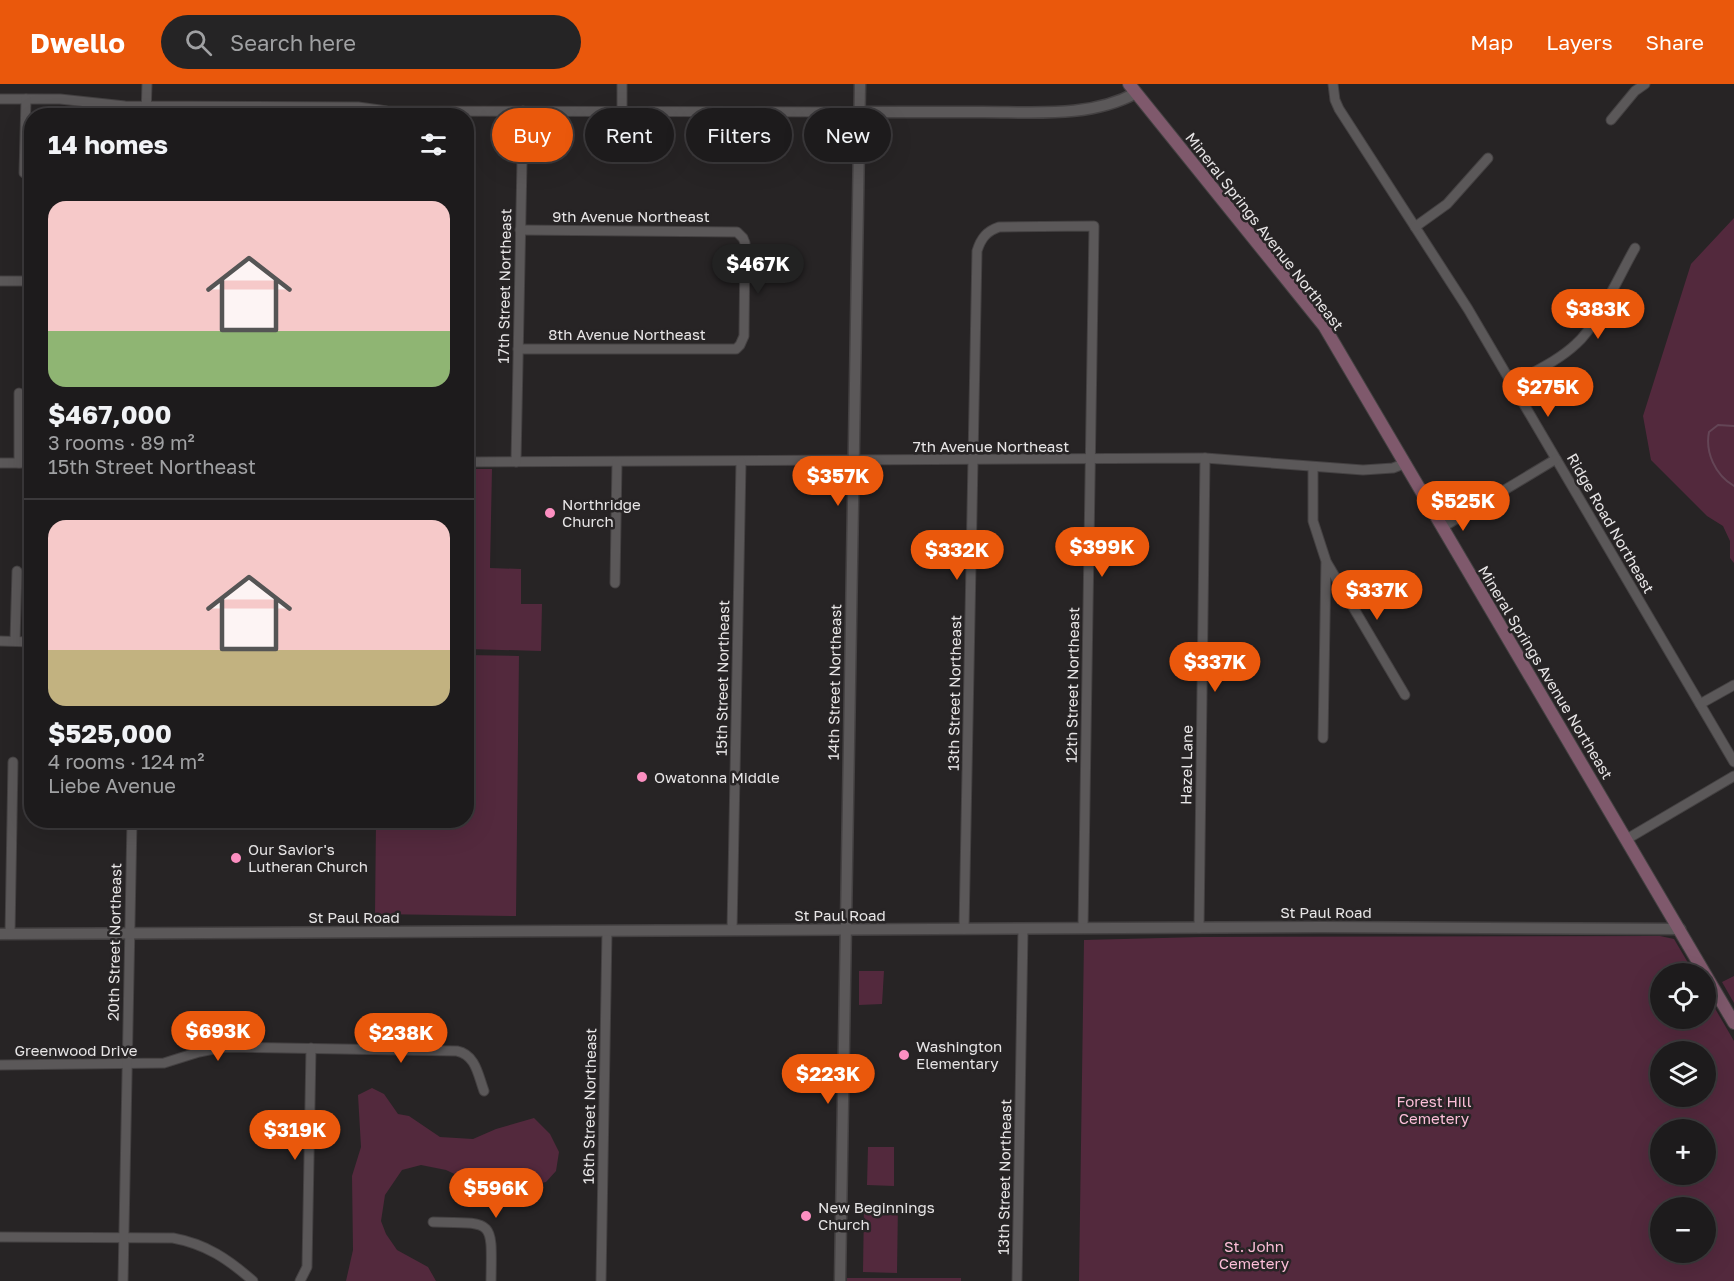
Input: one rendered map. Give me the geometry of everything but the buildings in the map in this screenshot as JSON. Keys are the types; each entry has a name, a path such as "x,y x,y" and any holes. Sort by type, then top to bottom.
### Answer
{"main road":[{"name":"Mineral Springs Avenue Northeast","path":"1133,89 1324,326 1628,839 1734,1023"}],"street":[{"path":"146,108 147,84"},
{"path":"622,84 622,108"},
{"name":"14th Street Northeast","path":"860,84 860,108"},
{"name":"Ridge Road Northeast","path":"1333,84 1339,109 1468,309 1734,762"},
{"path":"1611,120 1635,91 1645,84"},
{"path":"891,112 1063,111 1101,107 1122,101 1133,89"},
{"path":"0,99 82,100 133,108"},
{"path":"26,99 26,108"},
{"path":"335,108 363,108"},
{"path":"474,112 492,111"},
{"path":"674,111 804,112"},
{"path":"1415,227 1447,204 1488,158"},
{"name":"17th Street Northeast","path":"516,462 522,162"},
{"name":"14th Street Northeast","path":"840,1281 859,162"},
{"name":"12th Street Northeast","path":"980,241 988,232 999,227 1094,226 1083,928"},
{"name":"9th Avenue Northeast","path":"520,230 732,231 741,235 745,243 744,336 736,349"},
{"name":"13th Street Northeast","path":"964,929 977,251 980,241"},
{"path":"1512,384 1578,343 1590,327 1635,248"},
{"path":"0,281 24,281"},
{"name":"8th Avenue Northeast","path":"518,349 736,349"},
{"path":"19,393 19,463"},
{"name":"7th Avenue Northeast","path":"474,462 1205,458 1362,470 1393,468 1406,463"},
{"name":"Hazel Lane","path":"1199,928 1205,458"},
{"path":"1443,528 1556,459"},
{"path":"615,583 617,462"},
{"name":"15th Street Northeast","path":"732,930 741,462"},
{"path":"0,463 24,463"},
{"path":"1312,467 1313,521 1326,561 1405,695"},
{"path":"1323,738 1326,561"},
{"path":"15,641 17,572"},
{"path":"0,641 24,642"},
{"path":"1700,704 1734,685"},
{"path":"5,934 13,762"},
{"path":"1628,839 1734,776"},
{"name":"20th Street Northeast","path":"123,1281 132,828"},
{"name":"St Paul Road","path":"5,934 1083,928 1680,929"},
{"name":"13th Street Northeast","path":"1017,1281 1023,929"},
{"name":"16th Street Northeast","path":"601,1281 608,931"},
{"name":"Greenwood Drive","path":"0,1065 164,1064 199,1052 224,1047 464,1052 473,1060 484,1091"},
{"path":"300,1281 307,1267 311,1048"},
{"path":"433,1222 475,1223 486,1228 491,1237 491,1281"},
{"path":"0,1237 173,1238 200,1244 224,1257 253,1281"}],"green space":[{"path":"1734,218 1734,563 1730,558 1730,541 1723,526 1707,516 1651,460 1643,416 1691,264"},
{"path":"474,469 492,469 490,568 521,569 521,604 542,604 541,651 474,649"},
{"path":"474,655 519,656 516,916 375,914 376,828 474,828"},
{"name":"Forest Hill Cemetery","path":"1660,936 1674,939 1688,963 1650,963 1650,1029 1716,1029 1716,1010 1734,1041 1734,1281 1079,1281 1084,940 1201,937"},
{"path":"859,971 884,971 882,1004 859,1005"},
{"path":"1734,976 1734,1003 1722,982"},
{"path":"372,1088 384,1094 398,1114 409,1116 440,1137 473,1139 496,1129 534,1118 550,1134 559,1152 556,1171 546,1182 527,1186 476,1184 446,1170 421,1165 402,1170 385,1195 381,1221 386,1234 397,1250 428,1267 436,1281 346,1281 353,1250 352,1176 361,1147 358,1095"},
{"path":"868,1147 894,1147 894,1186 867,1185"},
{"path":"898,1203 897,1273 863,1272 864,1204"},
{"path":"847,1278 961,1278 961,1281 847,1281"}],"waterway":[{"path":"1734,426 1718,425 1709,432 1708,440 1713,462 1722,476 1734,486"}],"place":[{"name":"Northridge Church","path":"550,513"},
{"name":"Owatonna Middle","path":"642,777"},
{"name":"Our Savior's Lutheran Church","path":"236,858"},
{"name":"Washington Elementary","path":"904,1055"},
{"name":"New Beginnings Church","path":"806,1216"}],"park label":[{"name":"St. John Cemetery","path":"1254,1254"}]}
